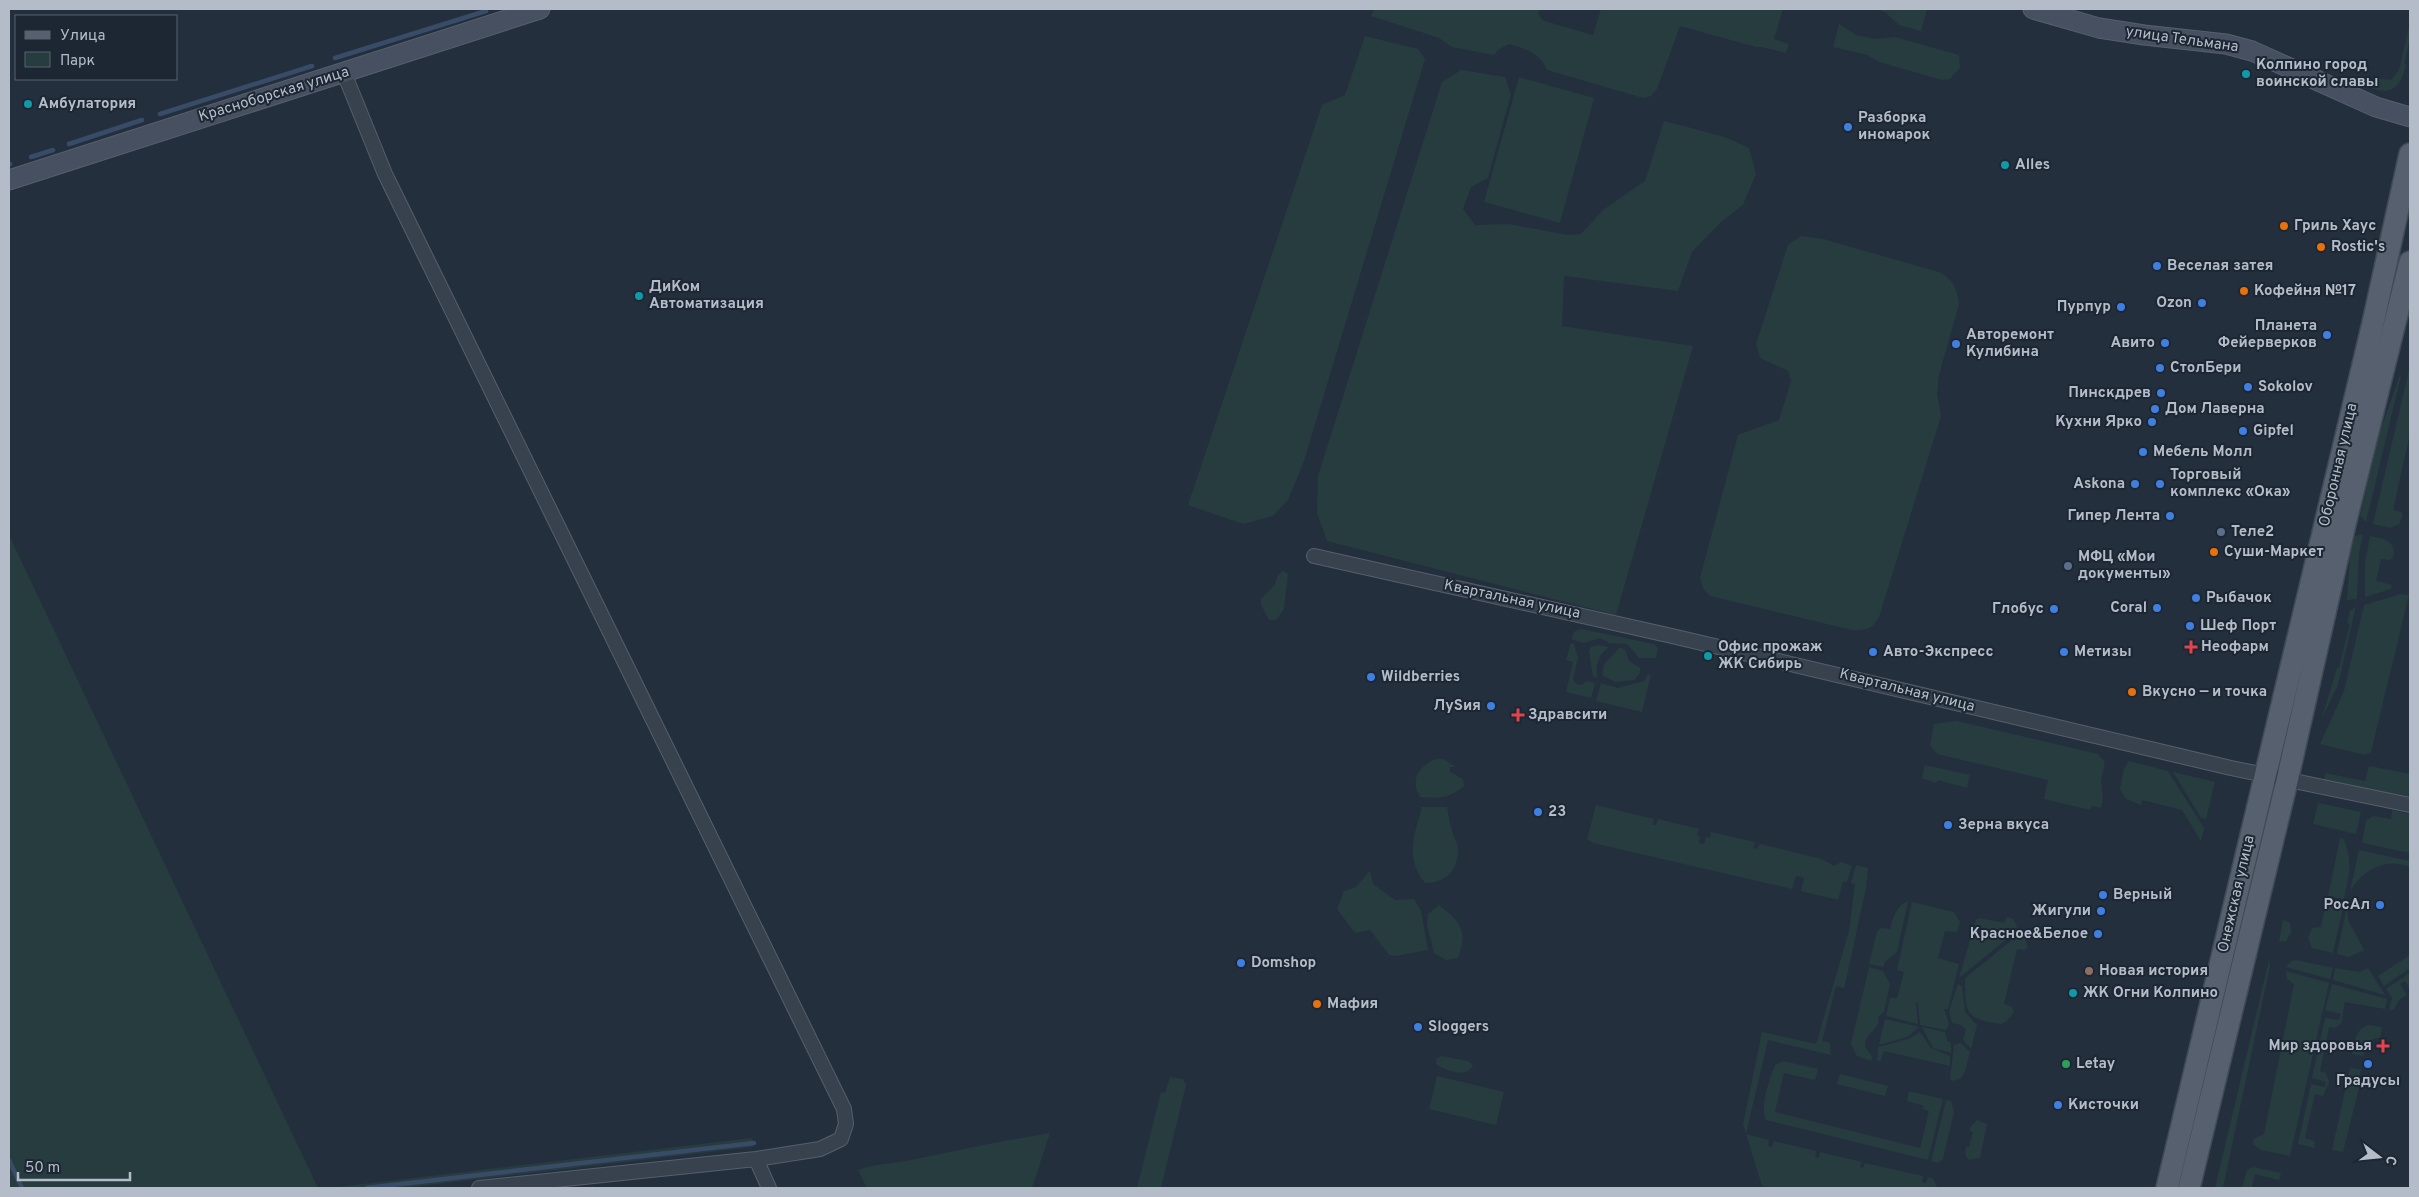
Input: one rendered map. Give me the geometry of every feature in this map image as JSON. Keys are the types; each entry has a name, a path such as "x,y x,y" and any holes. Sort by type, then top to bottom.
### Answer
{"main road":[{"name":"Оборонная улица","path":"2265,776 2373,323 2410,154"},
{"name":"Оборонная улица","path":"2287,781 2345,524 2410,262"},
{"name":"Онежская улица","path":"2168,1188 2265,776"},
{"name":"Онежская улица","path":"2189,1188 2287,781"}],"street":[{"name":"Красноборская улица","path":"9,180 113,145 344,74 540,9"},
{"name":"улица Тельмана","path":"2033,9 2107,29 2144,35 2206,41 2244,48 2276,60 2376,107 2410,118"},
{"path":"344,74 395,196 844,1109 846,1124 841,1138 820,1149 557,1184 479,1188"},
{"name":"Квартальная улица","path":"1314,556 1672,636 2287,781 2410,805"},
{"path":"756,1159 769,1188"}],"green space":[{"path":"1374,9 1540,9 1538,14 1544,21 1593,35 1601,9 1783,9 1774,39 1789,44 1786,53 1756,47 1680,26 1657,89 1651,96 1643,98 1547,70 1536,56 1527,50 1509,44 1498,50 1494,55 1452,47 1439,38 1371,16"},
{"path":"1876,9 1927,9 1921,31 1899,25 1885,12"},
{"path":"2410,23 2410,39 2404,64 2406,65 2399,84 2385,91 2371,88 2376,78 2391,80 2399,70"},
{"path":"1839,24 1856,35 1875,39 1895,37 1959,55 1960,68 1950,79 1942,80 1879,62 1867,55 1833,47"},
{"path":"1365,36 1418,49 1425,59 1304,461 1288,500 1273,516 1243,524 1188,505 1322,105 1345,95"},
{"path":"1461,70 1505,77 1511,94 1488,178 1471,187 1463,209 1475,225 1509,224 1568,235 1581,234 1603,210 1645,181 1664,121 1725,137 1749,148 1756,174 1743,205 1722,221 1692,252 1678,291 1564,276 1562,326 1693,346 1616,615 1327,541 1317,513 1318,476 1442,82"},
{"path":"1519,77 1594,98 1560,223 1484,202"},
{"path":"1801,236 1823,239 1939,272 1954,285 1959,304 1939,375 1937,393 1941,416 1880,614 1873,626 1863,630 1852,630 1710,596 1703,588 1700,578 1738,435 1779,420 1791,381 1788,371 1760,358 1756,344 1788,245"},
{"path":"2410,366 2410,434 2393,510 2401,512 2403,515 2399,524 2390,528 2373,524"},
{"path":"2400,375 2366,522 2360,516 2380,431"},
{"path":"2363,534 2359,554 2357,599 2347,600 2350,554 2355,536"},
{"path":"9,535 318,1188 9,1188"},
{"path":"2370,536 2388,541 2393,547 2393,558 2389,560 2381,559 2376,581 2392,585 2391,589 2365,597 2365,563"},
{"path":"1283,571 1288,574 1284,609 1276,620 1269,620 1261,605 1261,599 1275,584 1278,575"},
{"path":"2401,594 2409,595 2371,752 2365,755 2320,744 2344,691 2364,605"},
{"path":"2356,606 2338,685 2321,720 2337,668 2339,668 2350,624 2347,623 2350,611"},
{"path":"1581,629 1654,644 1658,648 1656,658 1639,658 1627,644 1610,643 1600,638 1584,643 1571,639 1574,632"},
{"path":"1571,643 1574,644 1578,658 1573,679 1576,684 1581,685 1587,681 1595,683 1591,698 1566,692 1573,662 1566,660"},
{"path":"1598,645 1609,647 1598,661 1597,678 1593,676 1589,651 1591,647"},
{"path":"1619,647 1625,650 1629,661 1640,668 1640,673 1634,680 1616,682 1603,676 1604,666"},
{"path":"1648,674 1651,675 1642,712 1596,701 1601,683 1618,688 1644,681"},
{"path":"1957,721 2098,754 2105,762 2101,781 2103,799 2101,808 2092,806 2090,810 2044,799 2048,780 1937,754 1930,745 1934,724"},
{"path":"1436,759 1443,759 1456,767 1450,767 1450,772 1463,779 1464,786 1444,797 1420,797 1416,785 1418,774 1424,766"},
{"path":"2129,761 2168,771 2204,828 2201,841 2182,810 2142,800 2141,805 2126,799 2120,789 2124,769"},
{"path":"1925,765 1970,775 1967,788 1938,780 1936,783 1922,778"},
{"path":"2369,766 2410,774 2410,797 2324,780 2325,773 2365,781"},
{"path":"2173,772 2215,782 2206,819 2201,818"},
{"path":"2318,803 2361,812 2356,834 2313,824"},
{"path":"1596,805 1654,819 1653,825 1656,825 1658,819 1699,829 1697,835 1700,836 1699,843 1704,844 1706,837 1710,838 1711,832 1755,842 1753,848 1756,849 1760,844 1822,859 1834,866 1841,862 1852,866 1847,882 1843,882 1838,900 1801,891 1804,878 1796,876 1792,889 1593,843 1587,839"},
{"path":"1422,807 1447,807 1450,825 1458,847 1456,864 1449,874 1439,881 1425,883 1415,865 1413,855 1414,837"},
{"path":"2392,810 2410,814 2410,853 2362,843 2366,821 2373,816 2391,819"},
{"path":"2340,838 2344,839 2347,847 2349,862 2349,876 2344,899 2328,896"},
{"path":"2359,850 2410,861 2410,867 2392,864 2376,867 2362,877 2350,891"},
{"path":"1856,865 1868,868 1866,888 1845,985 1843,988 1836,986 1822,1041 1830,1043 1831,1055 1768,1040 1746,1134 1743,1124 1762,1032 1816,1044 1849,931 1855,884 1851,883"},
{"path":"1370,871 1373,884 1395,900 1414,899 1421,911 1428,950 1396,956 1389,955 1370,930 1355,933 1337,909 1344,891 1356,887"},
{"path":"2327,899 2344,903 2333,953 2312,948 2308,938 2312,928 2321,927"},
{"path":"1908,901 1897,952 1885,962 1883,967 1869,964 1877,932 1880,928 1890,929 1898,909"},
{"path":"1912,902 1954,912 1960,922 1957,932 1945,931 1938,958 1959,964 1948,1009 1944,1009 1949,1024 1946,1030 1920,1025 1918,1002 1916,1003 1918,1024 1886,1016 1890,998 1897,998 1904,972 1897,970"},
{"path":"1439,905 1453,917 1460,928 1462,941 1458,958 1446,960 1434,953 1427,925 1428,914"},
{"path":"2347,906 2348,920 2364,950 2349,957 2337,954"},
{"path":"2007,917 2013,919 2017,925 2015,932 1959,978 1976,920 1979,918 2004,923"},
{"path":"2283,919 2290,923 2291,933 2286,941 2279,942"},
{"path":"2024,936 2028,947 2024,950 2017,949 2004,1004 2012,1007 2014,1012 2006,1022 2000,1024 1988,1022 1974,1016 1969,1012 1967,1006 1965,978 2016,937"},
{"path":"2410,955 2410,968 2384,986 2378,976"},
{"path":"2269,960 2270,966 2223,1188 2215,1188"},
{"path":"2296,960 2333,968 2330,979 2286,967 2291,961"},
{"path":"1869,967 1883,971 1890,984 1884,1012 1879,1016 1878,1024 1865,1042 1867,1050 1872,1056 1871,1061 1857,1056 1851,1044"},
{"path":"2335,968 2359,972 2368,968 2385,995 2333,980"},
{"path":"2286,971 2329,983 2290,1156 2261,1150 2253,1144 2254,1139 2264,1134 2294,984 2287,979"},
{"path":"2410,973 2410,989 2405,981 2400,984 2407,995 2399,1000 2394,1009 2389,1011 2392,998 2386,989"},
{"path":"1958,984 1962,986 1965,1012 1977,1025 1971,1049 1963,1040 1966,1030 1961,1025 1952,1023 1949,1011"},
{"path":"2332,984 2387,999 2385,1009 2345,1002 2341,1024 2335,1028 2329,1027 2320,1071 2326,1073 2329,1082 2323,1096 2315,1094 2305,1138 2314,1141 2315,1148 2298,1144 2311,1084 2325,1087 2326,1082 2312,1078 2325,1018 2339,1020 2341,1014 2325,1010"},
{"path":"1885,1019 1919,1027 1907,1037 1879,1045"},
{"path":"2369,1025 2382,1027 2380,1038 2371,1041 2363,1056 2352,1054 2358,1033"},
{"path":"1922,1027 1945,1032 1947,1041 1951,1043 1951,1053 1933,1048"},
{"path":"1920,1032 1931,1048 1950,1056 1950,1066 1884,1051 1881,1060 1877,1061 1878,1047 1908,1039"},
{"path":"1961,1043 1970,1052 1965,1072 1960,1079 1952,1081 1950,1080 1954,1045"},
{"path":"1442,1056 1468,1061 1473,1065 1466,1072 1451,1071 1436,1064 1437,1058"},
{"path":"1783,1061 1818,1069 1815,1080 1784,1073 1775,1112 1920,1148 1929,1111 1923,1109 1924,1106 1907,1101 1909,1091 1943,1099 1928,1160 1766,1120 1764,1100 1768,1085 1775,1065"},
{"path":"2350,1068 2361,1070 2359,1079 2361,1080 2343,1152 2332,1150"},
{"path":"1840,1074 1888,1086 1885,1096 1837,1084"},
{"path":"1437,1076 1504,1092 1496,1125 1429,1109"},
{"path":"1170,1077 1183,1079 1186,1085 1161,1188 1137,1188 1161,1092 1165,1093"},
{"path":"1946,1100 1951,1101 1954,1112 1943,1159 1938,1163 1931,1161"},
{"path":"1977,1120 1987,1124 1980,1158 1969,1160 1965,1154 1966,1147 1969,1147 1973,1132 1970,1131 1971,1126"},
{"path":"1050,1133 1032,1188 867,1188 858,1170 876,1165"},
{"path":"1746,1134 1769,1140 1768,1146 1772,1147 1774,1141 1816,1151 1815,1157 1819,1158 1820,1152 1862,1162 1860,1167 1863,1168 1865,1163 1923,1176 1922,1182 1926,1183 1928,1177 1933,1179 1938,1188 1769,1188 1762,1186"},
{"path":"752,1138 753,1147 403,1188 329,1188"},
{"path":"2253,1167 2281,1173 2279,1180 2255,1174 2252,1188 2242,1188 2247,1170"}],"waterway":[{"path":"335,58 486,11"},
{"path":"160,114 312,66"},
{"path":"69,144 142,120"},
{"path":"31,157 53,150"},
{"path":"367,1188 754,1143"},
{"path":"9,1160 22,1188"}],"place":[{"name":"Колпино город воинской славы","path":"2246,74"},
{"name":"Амбулатория","path":"28,104"},
{"name":"Разборка иномарок","path":"1848,127"},
{"name":"Alles","path":"2005,165"},
{"name":"Гриль Хаус","path":"2284,226"},
{"name":"Rostic's","path":"2321,247"},
{"name":"Веселая затея","path":"2157,266"},
{"name":"Кофейня №17","path":"2244,291"},
{"name":"ДиКом Автоматизация","path":"639,296"},
{"name":"Ozon","path":"2202,303"},
{"name":"Пурпур","path":"2121,307"},
{"name":"Планета Фейерверков","path":"2327,335"},
{"name":"Авито","path":"2165,343"},
{"name":"Авторемонт Кулибина","path":"1956,344"},
{"name":"СтолБери","path":"2160,368"},
{"name":"Sokolov","path":"2248,387"},
{"name":"Пинскдрев","path":"2161,393"},
{"name":"Дом Лаверна","path":"2155,409"},
{"name":"Кухни Ярко","path":"2152,422"},
{"name":"Gipfel","path":"2243,431"},
{"name":"Мебель Молл","path":"2143,452"},
{"name":"Askona","path":"2135,484"},
{"name":"Торговый комплекс «Ока»","path":"2160,484"},
{"name":"Гипер Лента","path":"2170,516"},
{"name":"Теле2","path":"2221,532"},
{"name":"Суши-Маркет","path":"2214,552"},
{"name":"МФЦ «Мои документы»","path":"2068,566"},
{"name":"Рыбачок","path":"2196,598"},
{"name":"Coral","path":"2157,608"},
{"name":"Глобус","path":"2054,609"},
{"name":"Шеф Порт","path":"2190,626"},
{"name":"Неофарм","path":"2191,647"},
{"name":"Авто-Экспресс","path":"1873,652"},
{"name":"Метизы","path":"2064,652"},
{"name":"Офис прожаж ЖК Сибирь","path":"1708,656"},
{"name":"Wildberries","path":"1371,677"},
{"name":"Вкусно — и точка","path":"2132,692"},
{"name":"ЛуSия","path":"1491,706"},
{"name":"Здравсити","path":"1518,715"},
{"name":"23","path":"1538,812"},
{"name":"Зерна вкуса","path":"1948,825"},
{"name":"Верный","path":"2103,895"},
{"name":"РосАл","path":"2380,905"},
{"name":"Жигули","path":"2101,911"},
{"name":"Красное&Белое","path":"2098,934"},
{"name":"Domshop","path":"1241,963"},
{"name":"Новая история","path":"2089,971"},
{"name":"ЖК Огни Колпино","path":"2073,993"},
{"name":"Мафия","path":"1317,1004"},
{"name":"Sloggers","path":"1418,1027"},
{"name":"Мир здоровья","path":"2383,1046"},
{"name":"Letay","path":"2066,1064"},
{"name":"Градусы","path":"2368,1064"},
{"name":"Кисточки","path":"2058,1105"}]}
